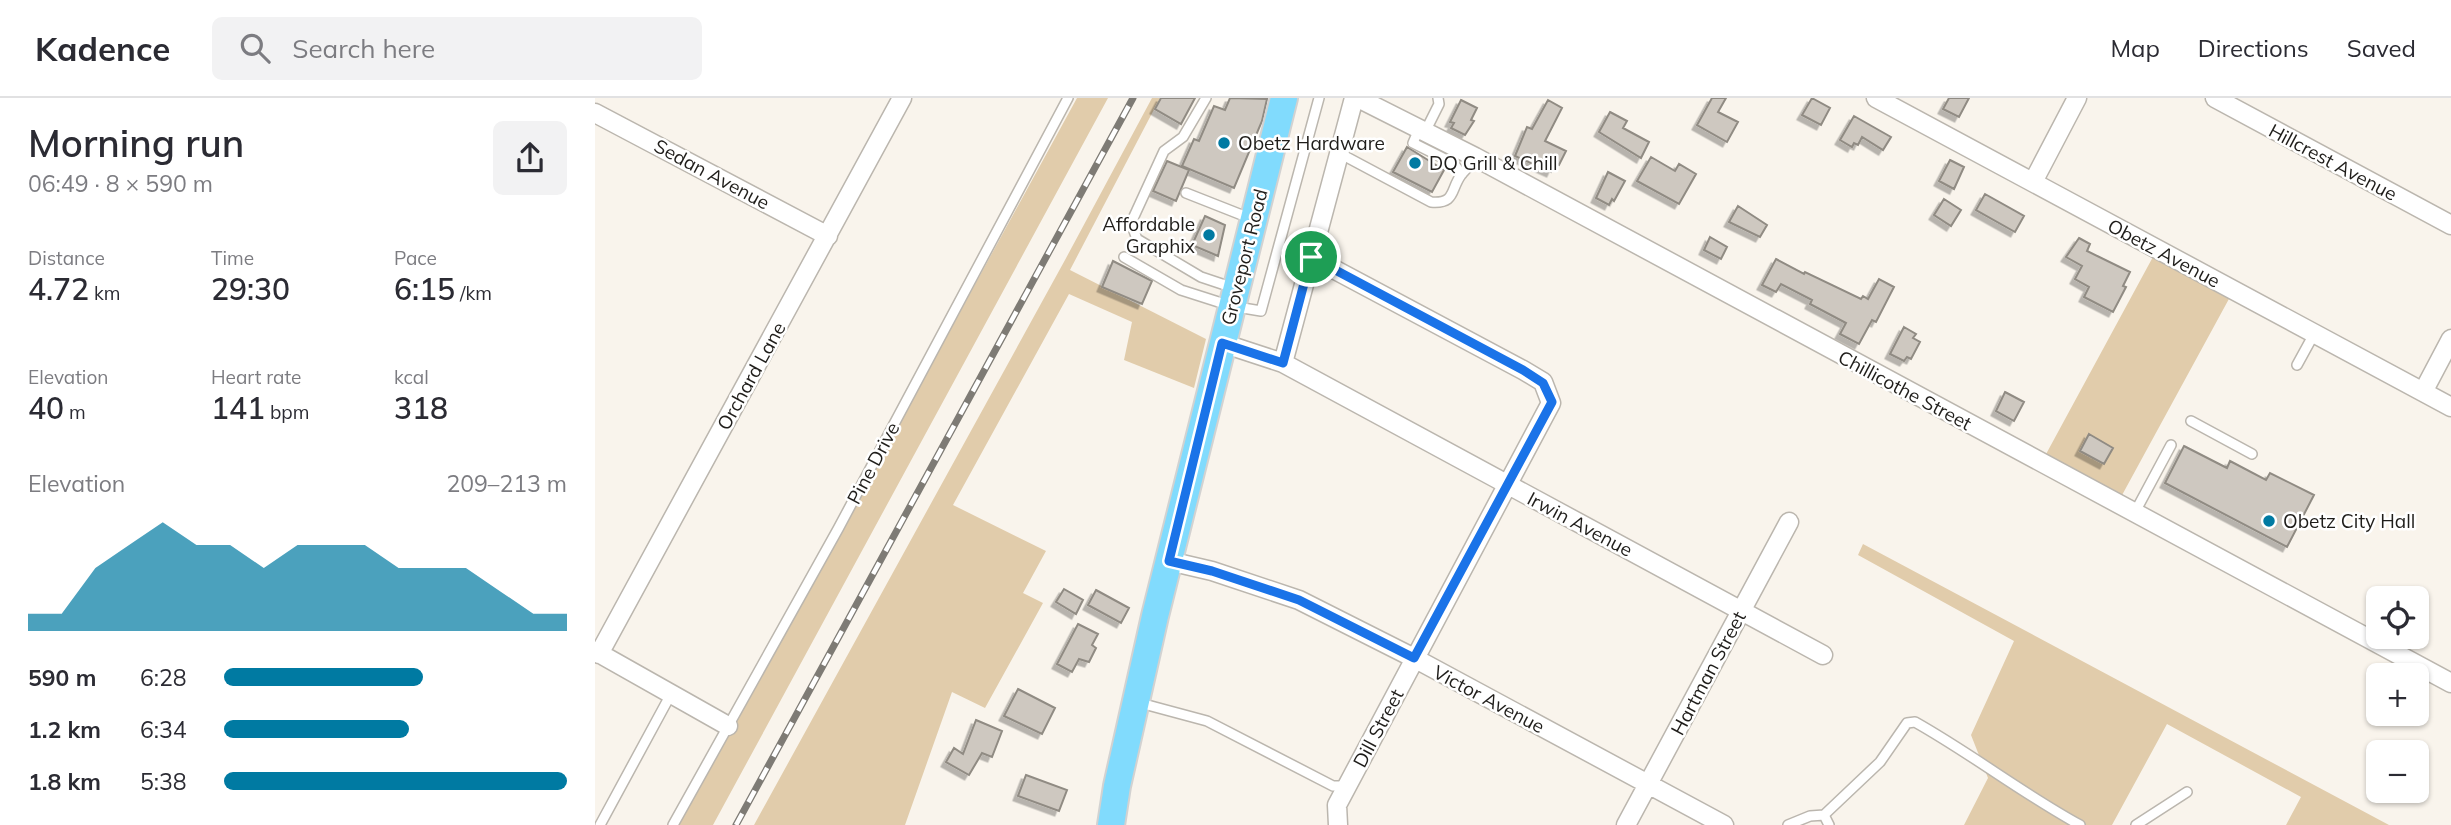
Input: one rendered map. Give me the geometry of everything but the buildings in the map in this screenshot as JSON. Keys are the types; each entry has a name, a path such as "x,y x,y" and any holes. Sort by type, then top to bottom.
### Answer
{"main road":[{"name":"Groveport Road","path":"1111,825 1135,702 1284,98"}],"street":[{"name":"Orchard Lane","path":"597,652 902,98"},
{"path":"1283,363 1356,98"},
{"name":"Chillicothe Street","path":"1356,98 1475,158 2451,683"},
{"name":"Obetz Avenue","path":"1876,98 2451,407"},
{"path":"2033,182 2077,98"},
{"name":"Hillcrest Avenue","path":"2215,98 2451,225"},
{"name":"Sedan Avenue","path":"595,113 828,236"},
{"name":"Dill Street","path":"1311,257 1400,306 1483,347 1543,383 1552,402 1337,805 1338,825"},
{"path":"2423,392 2451,339"},
{"name":"Irwin Avenue","path":"1222,343 1283,363 1823,655"},
{"name":"Hartman Street","path":"1626,825 1789,522"},
{"name":"Victor Avenue","path":"1169,561 1212,571 1299,600 1414,658 1724,825"},
{"path":"597,652 728,726"}],"lane":[{"name":"Pine Drive","path":"673,825 838,529 1068,98"},
{"path":"1206,98 1183,137 1164,151 1131,223 1137,239 1261,311 1319,98"},
{"path":"1438,98 1439,104 1413,143 1453,163 1462,174"},
{"path":"1339,153 1431,202 1447,201 1462,174 1475,158"},
{"path":"1186,192 1253,219"},
{"path":"1124,257 1181,290 1233,297"},
{"path":"2297,365 2314,334"},
{"path":"2191,421 2252,454"},
{"path":"2134,514 2171,445"},
{"path":"599,821 671,694"},
{"path":"1135,702 1207,721 1333,786 1347,786"},
{"path":"1788,825 1810,816 1824,815 1880,762 1907,723 1915,722 1965,751 2037,802 2080,825"},
{"path":"2136,825 2187,792"},
{"path":"1824,815 1829,825"}],"shaded area":[{"path":"1077,98 1108,98 713,825 679,825"},
{"path":"1152,98 1160,98 1070,270 1206,339 1194,388 1124,360 1132,322 1069,294 953,505 1046,551 1023,593 1043,603 985,708 952,692 905,825 754,825 1065,260"},
{"path":"2154,255 2230,297 2121,497 2045,456"},
{"path":"1863,544 2389,825 2286,825 2301,797 2167,724 2112,825 1964,825 1988,778 1971,735 2014,641 1858,555"}],"railway":[{"path":"736,825 1133,98"}],"place":[{"name":"Obetz Hardware","path":"1224,143"},
{"name":"DQ Grill & Chill","path":"1415,163"},
{"name":"Affordable Graphix","path":"1209,235"},
{"name":"Obetz City Hall","path":"2269,521"}],"route":[{"path":"1311,257 1523,370 1543,383 1552,402 1414,658 1299,600 1212,571 1169,561 1222,343 1283,363 1311,257"}]}
